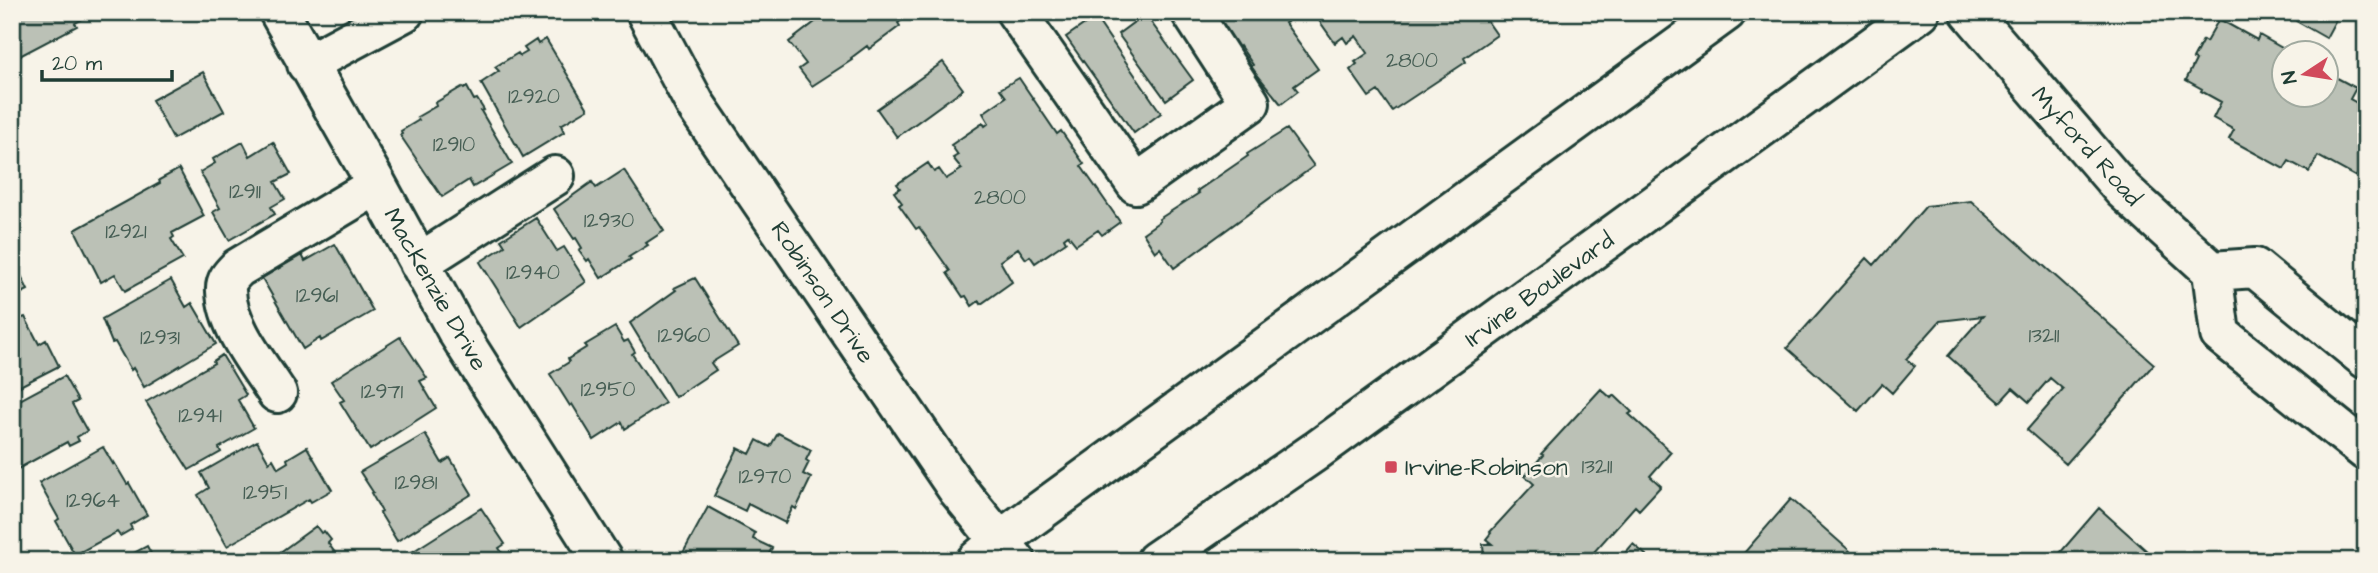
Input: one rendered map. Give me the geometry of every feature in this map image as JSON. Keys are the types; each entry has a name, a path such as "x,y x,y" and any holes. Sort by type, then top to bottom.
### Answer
{"street":[{"name":"MacKenzie Drive","path":"279,12 457,331 603,561"},
{"path":"307,64 404,12"},
{"name":"Robinson Drive","path":"646,12 695,104 958,490 997,554"},
{"path":"1016,12 1136,184 1250,103 1191,12"},
{"path":"997,554 1726,12"},
{"name":"Irvine Boulevard","path":"1156,561 1316,451 1920,12"},
{"name":"Myford Road","path":"1970,12 2123,190 2212,271"},
{"path":"419,263 555,176"},
{"path":"277,393 237,329 225,290 229,277 238,268 377,185"},
{"path":"2366,359 2255,268 2212,271 2220,334 2366,451"}],"building":[{"path":"12,12 92,14 75,23 77,26 12,60"},
{"path":"828,12 913,12 898,23 900,26 869,49 867,46 851,58 852,60 812,86 799,69 806,64 789,42"},
{"path":"1216,12 1280,12 1318,69 1294,86 1298,91 1281,104 1251,67 1253,65 1240,46 1238,48"},
{"path":"1313,12 1481,12 1497,35 1464,58 1466,62 1392,111 1378,91 1369,97 1350,70 1357,64 1355,62 1368,53 1356,36 1347,43 1343,37 1335,43"},
{"path":"2292,12 2340,12 2326,38 2296,21 2299,16"},
{"path":"1145,14 1193,80 1166,100 1118,34"},
{"path":"1095,17 1161,113 1134,133 1066,37"},
{"path":"2219,19 2257,40 2259,35 2270,41 2270,108 2340,108 2340,79 2356,88 2350,99 2366,108 2366,159 2356,177 2318,156 2309,172 2289,161 2284,169 2229,139 2234,130 2213,118 2221,102 2186,80 2203,40 2206,42"},
{"path":"546,39 588,109 561,125 564,132 523,157 481,83 499,71 495,67 518,53 520,56 527,52 524,48 536,40 538,44"},
{"path":"943,62 963,89 897,137 877,109"},
{"path":"203,72 224,111 173,139 152,100"},
{"path":"1019,78 1057,134 1061,131 1084,164 1081,166 1120,222 1102,235 1098,230 1076,245 1068,235 1064,238 1066,242 1035,263 1030,256 1026,259 1018,248 1000,261 1012,282 981,304 979,301 972,306 966,296 963,297 947,273 950,271 919,227 916,229 899,205 902,203 894,192 900,188 897,184 928,163 934,172 939,169 946,179 962,169 953,158 958,155 951,145 983,123 985,126 989,123 983,113 1006,97 1000,89"},
{"path":"462,87 467,87 474,100 477,99 484,110 481,111 512,164 473,187 469,180 442,197 400,135 401,131 419,120 417,117 436,106 435,103"},
{"path":"1287,129 1314,166 1174,268 1160,248 1155,252 1143,233 1248,156 1247,154"},
{"path":"243,142 250,156 273,142 291,174 275,182 285,199 271,207 275,214 229,240 213,212 220,208 200,172 215,163 213,159"},
{"path":"179,169 204,216 172,233 174,237 171,239 183,259 125,291 115,274 101,282 75,230 160,183 159,180"},
{"path":"624,170 664,231 629,257 631,259 601,278 589,259 587,261 579,250 582,248 576,238 574,239 554,209 592,182 596,188"},
{"path":"1971,201 2154,364 2066,464 2027,430 2063,389 2050,378 2029,402 2013,388 2000,402 1948,356 1983,316 1940,321 1906,359 1915,366 1892,393 1882,384 1858,411 1787,348 1867,258 1874,265 1926,206"},
{"path":"536,218 557,251 564,247 586,282 521,327 480,262 505,246 501,240"},
{"path":"335,244 373,311 303,349 262,278 302,255 305,261"},
{"path":"12,257 28,290 12,298"},
{"path":"695,278 738,346 711,363 716,370 675,397 630,323 676,290 674,288"},
{"path":"171,280 186,307 192,303 216,344 144,387 115,342 112,343 102,319"},
{"path":"25,317 39,344 46,340 59,366 12,390 12,322"},
{"path":"615,327 624,342 628,340 635,352 632,354 665,403 625,429 622,422 594,440 550,374 569,362 568,359 587,347 585,345"},
{"path":"400,337 427,378 420,381 436,408 370,450 340,402 344,400 331,381"},
{"path":"222,355 246,395 238,400 254,428 219,448 221,452 189,470 146,402 214,363 213,361"},
{"path":"64,376 78,401 72,404 87,431 77,437 79,441 69,446 67,442 16,470 12,466 12,404"},
{"path":"1601,389 1611,398 1614,395 1632,412 1629,414 1671,452 1650,476 1661,486 1639,510 1635,506 1593,553 1594,561 1484,561 1483,544 1492,544 1486,539 1490,532 1534,484 1525,476 1543,455 1541,454"},
{"path":"778,433 811,450 803,474 811,478 796,509 793,507 785,523 748,504 745,511 714,496 738,448 750,454 757,440 770,447"},
{"path":"425,434 442,463 450,458 472,494 397,541 360,472"},
{"path":"257,441 269,462 273,459 278,468 307,447 332,490 311,502 309,499 227,546 198,495 209,488 201,473"},
{"path":"103,447 127,484 129,483 147,515 130,525 132,529 120,536 117,532 75,555 39,483"},
{"path":"1791,499 1850,551 1842,561 1737,561"},
{"path":"708,507 755,533 753,539 772,548 765,561 694,561 683,553"},
{"path":"481,508 505,544 499,548 507,561 417,561 412,552"},
{"path":"2099,508 2158,561 2053,561"},
{"path":"316,526 331,540 328,543 341,561 268,561"},
{"path":"1633,544 1653,561 1618,561"},
{"path":"147,546 155,561 122,561 126,557"}],"place":[{"name":"Irvine-Robinson","path":"1391,467"}]}
